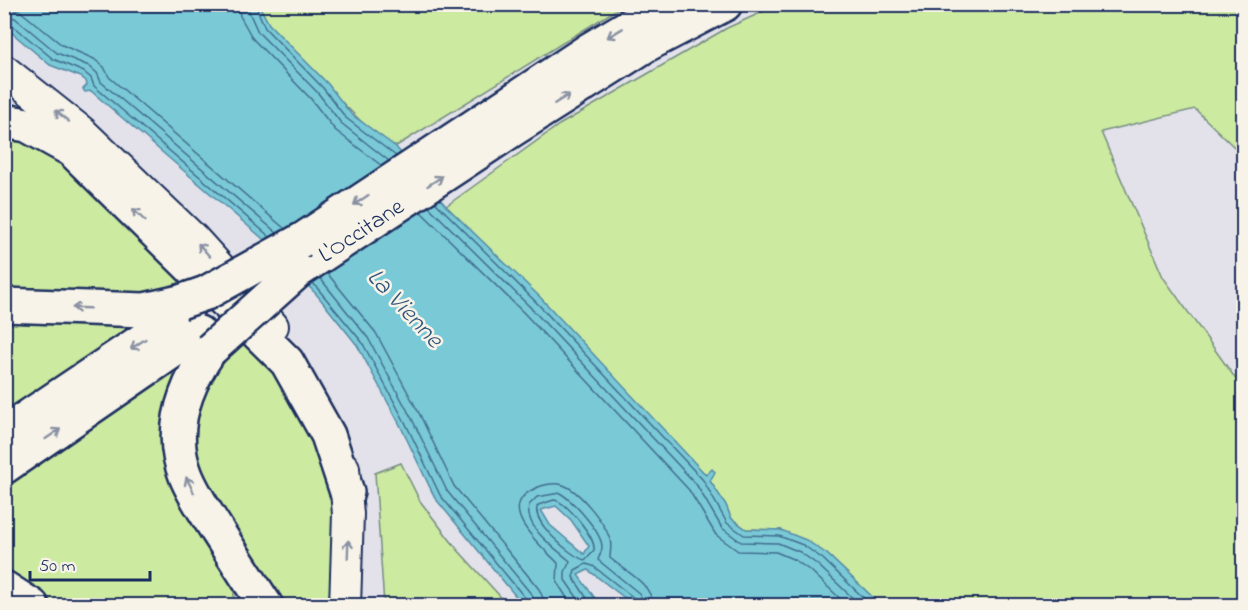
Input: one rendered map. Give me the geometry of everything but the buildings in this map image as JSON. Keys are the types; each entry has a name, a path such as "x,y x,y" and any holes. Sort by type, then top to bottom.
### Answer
{"highway":[{"name":"L'Occitane","path":"300,256 505,119 589,50 666,4"},
{"name":"L'Occitane","path":"505,119 725,4"},
{"path":"4,121 27,125 72,150 287,362 328,435 347,492"},
{"path":"266,606 195,495 186,476 178,434 180,414 190,383 194,324 206,293 300,256"},
{"path":"4,433 194,324 300,256"},
{"path":"4,305 144,310 194,324"},
{"path":"4,467 194,324"},
{"path":"217,530 237,579 241,606"},
{"path":"4,588 32,606"}],"main road":[{"path":"4,70 81,131 193,237 299,355 340,432 347,492 348,550 345,606"},
{"path":"4,594 18,606"}],"green space":[{"path":"244,5 624,5 390,150"},
{"path":"778,5 1243,5 1243,136 1234,147 1195,109 1101,132 1163,277 1243,389 1244,522 1240,524 1244,527 1243,605 881,605 827,554 781,530 746,529 731,518 726,505 706,475 446,206 559,125 727,28"},
{"path":"4,131 71,158 190,281 142,298 5,294"},
{"path":"5,319 139,326 5,411"},
{"path":"246,332 321,438 335,510 331,605 275,605 193,466 193,395"},
{"path":"201,349 177,393 234,585 234,605 52,605 34,593 5,567 5,482"},
{"path":"401,463 420,501 457,549 508,605 384,605 375,473"}],"water":[{"name":"La Vienne","path":"4,5 259,5 269,24 328,84 351,114 396,147 446,206 540,297 706,475 712,469 715,472 710,481 726,505 731,518 746,529 781,530 806,540 827,554 881,605 634,605 588,570 578,575 600,605 523,605 435,498 400,425 357,345 317,295 262,238 91,91 85,92 83,89 87,85 86,81 50,65 5,27","holes":["556,506 571,520 589,546 584,554 550,525 541,510"]}]}
